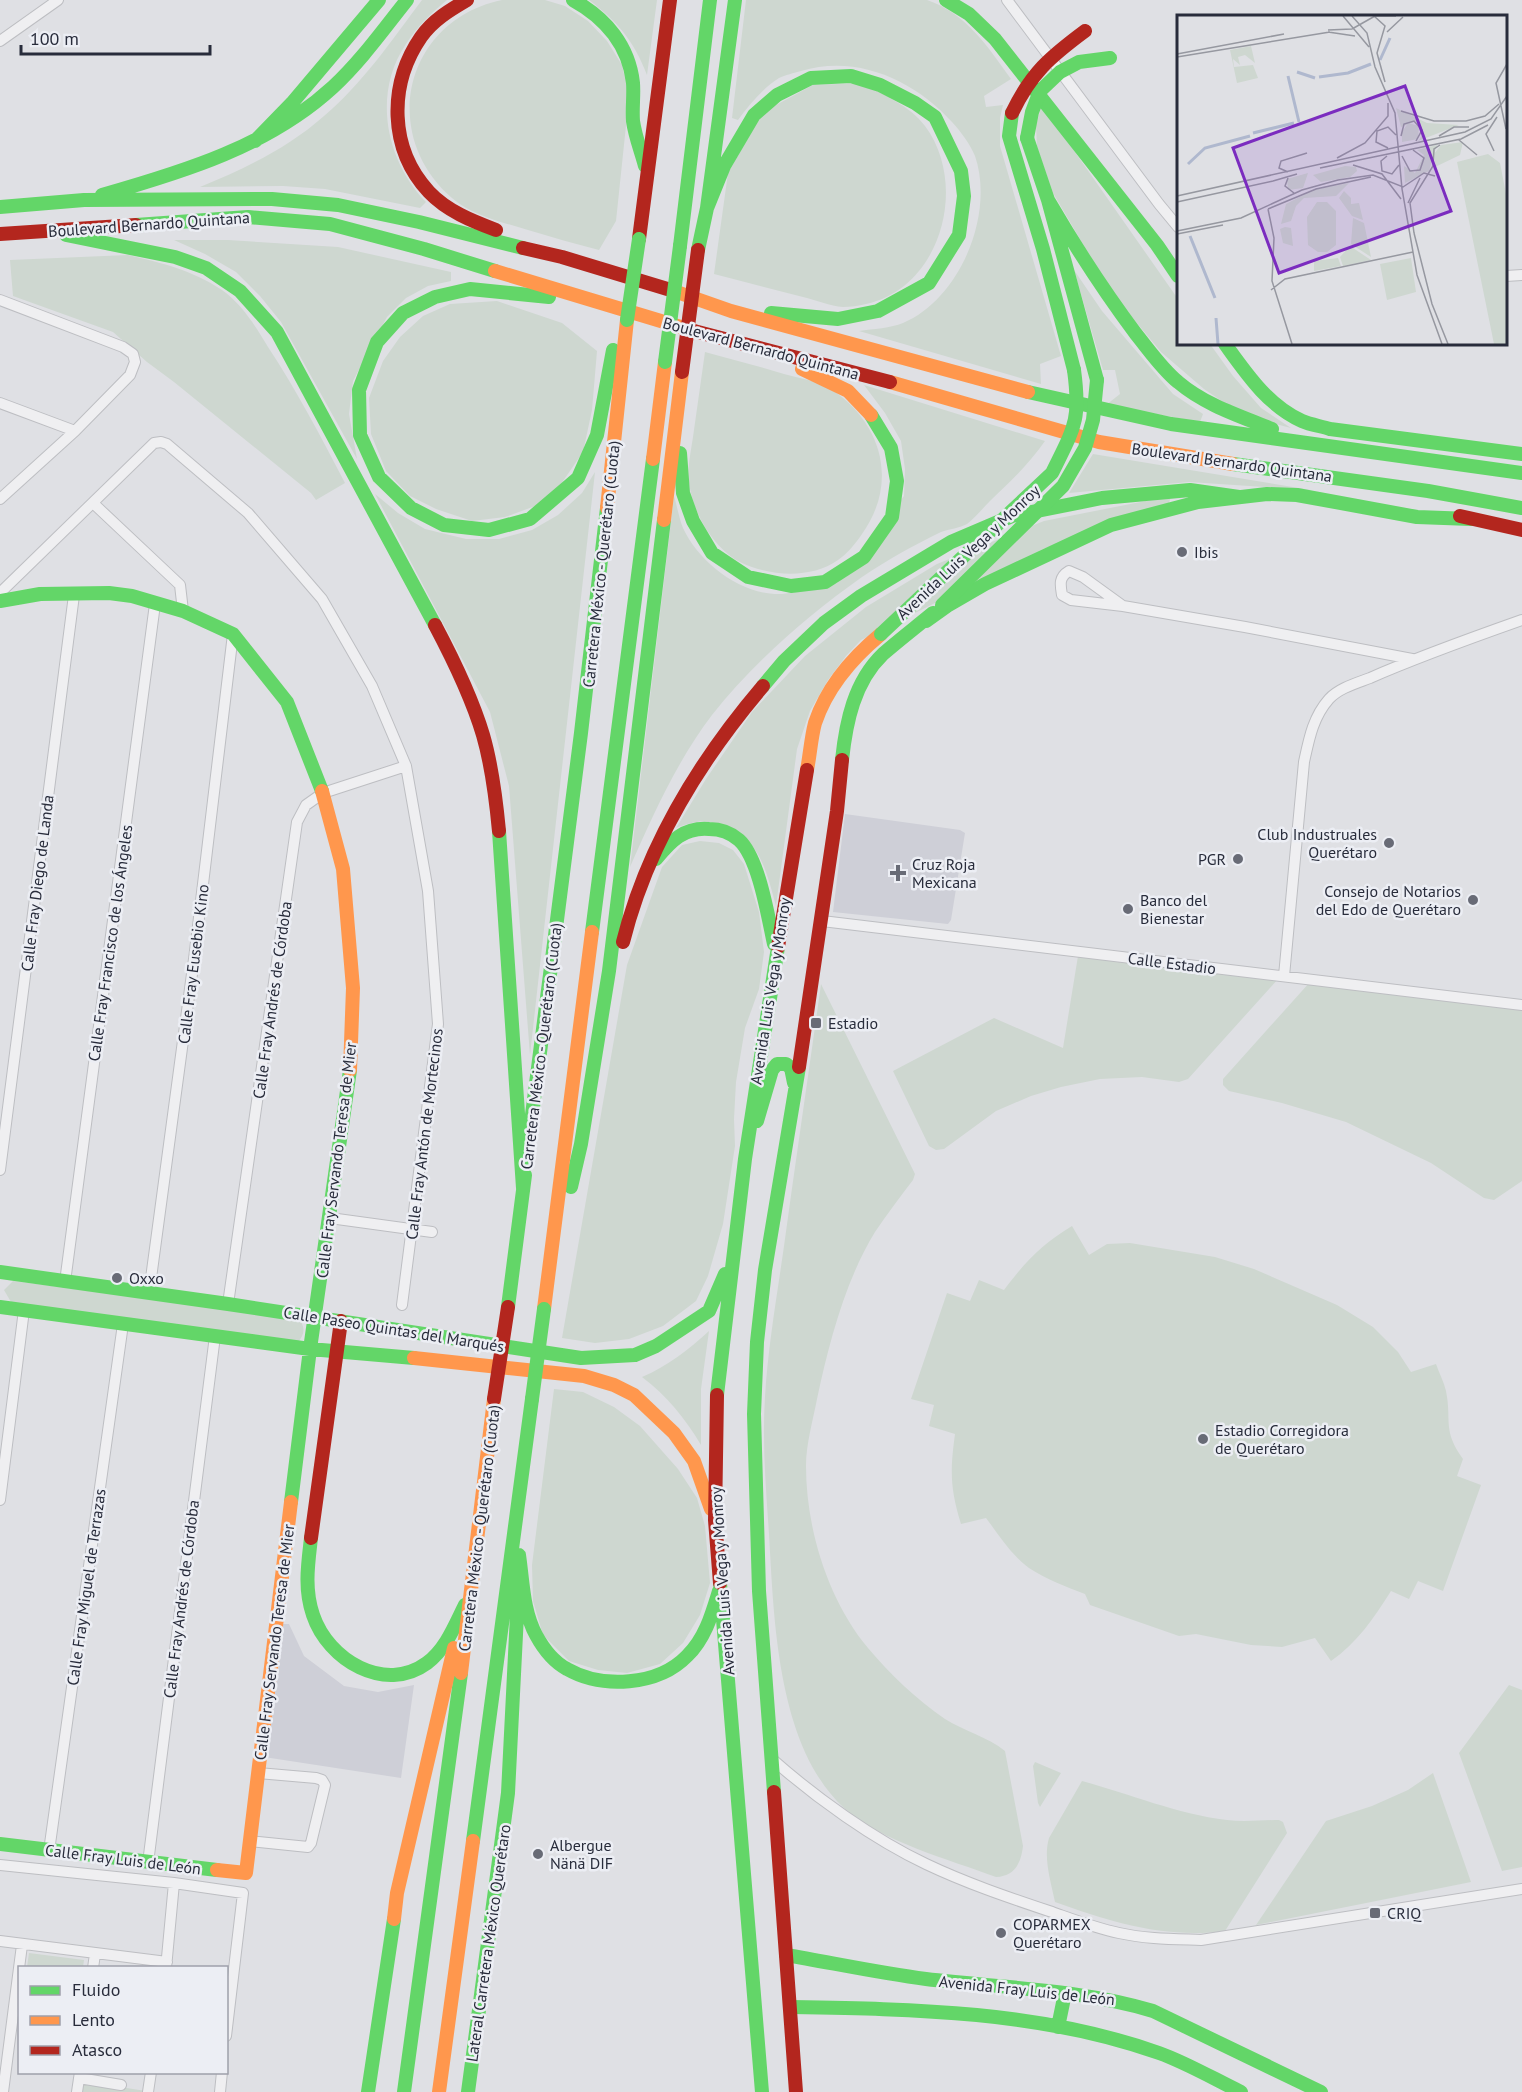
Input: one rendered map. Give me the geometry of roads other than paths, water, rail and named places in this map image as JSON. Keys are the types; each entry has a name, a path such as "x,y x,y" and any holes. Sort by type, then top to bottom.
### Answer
{"main road":[{"path":"255,141 292,103 379,0"},
{"path":"84,200 192,169 255,141 295,117 320,99 359,60 407,0"},
{"path":"467,0 456,5 434,23 413,47 400,74 395,102 397,132 407,162 428,191 458,215 562,257"},
{"path":"573,0 613,29 625,53 633,79 635,132 647,173"},
{"path":"664,0 665,35"},
{"name":"Carretera México - Querétaro (Cuota)","path":"404,2092 471,1595 580,749 608,516 627,320 670,0"},
{"name":"Carretera México - Querétaro (Cuota)","path":"439,2092 554,1238 710,0"},
{"path":"707,26 718,0"},
{"name":"Carretera México - Querétaro (Cuota)","path":"554,1238 574,1178 609,971 677,408 735,0"},
{"path":"946,0 969,14 1012,60 1177,273"},
{"name":"Avenida Luis Vega y Monroy","path":"762,2092 715,1520 717,1382 745,1159 775,951 815,724 827,696 843,669 864,647 881,634 1052,472 1076,421 1077,399 1074,370 1043,249 1009,136 1012,113 1022,90 1040,65 1085,31"},
{"name":"Avenida Luis Vega y Monroy","path":"796,2092 759,1591 754,1414 757,1342 765,1270 822,921 845,735 851,707 869,670 881,656 926,621 1063,486 1085,448 1094,420 1097,380 1048,200 1027,138 1032,112 1040,91 1060,72 1080,62 1110,58"},
{"path":"707,208 724,166 754,115 777,95 811,78 851,76 880,85 915,103 935,117 961,171 964,196 959,235 929,283 878,311 838,319 731,311"},
{"name":"Boulevard Bernardo Quintana","path":"0,207 84,200 272,199 338,205 562,257 647,282 731,311 1040,395 1117,413 1171,424 1522,473"},
{"path":"1048,200 1082,259 1105,293 1155,358 1178,382 1214,405 1252,422 1308,442"},
{"name":"Boulevard Bernardo Quintana","path":"0,234 248,217 330,224 424,249 726,341 847,370 1099,442 1203,460 1428,491 1522,508"},
{"path":"46,231 119,247 158,252 194,262 228,281 255,304 278,332 452,657 483,735 496,798 504,884 523,1188"},
{"path":"596,302 470,288 435,297 403,313 376,342 359,390 360,435 379,477 411,508 444,525 489,530 530,519 578,478 597,435 611,353 627,320"},
{"path":"677,408 683,493 693,521 712,554 748,577 791,586 825,582 864,557 892,517 897,481 891,448 875,418 849,392 824,378 726,341"},
{"path":"1226,345 1254,381 1280,407 1303,421 1330,429 1522,454"},
{"path":"1285,470 1326,484 1402,499 1471,519 1522,530"},
{"path":"609,971 623,944 631,910 669,821 703,764 751,700 784,661 824,623 897,574 951,542 1012,516 1102,498 1190,490 1239,496"},
{"path":"926,621 985,584 1111,525 1198,502 1267,494 1297,495 1417,517 1471,519"},
{"name":"Calle Fray Servando Teresa de Mier","path":"0,601 40,594 109,593 132,596 183,611 233,634 287,702 323,793 344,870 353,988 351,1061 310,1349 246,1873"},
{"path":"652,864 675,838 696,830 710,828 726,832 738,840 745,848 765,903 775,951"},
{"path":"745,1159 772,1070 777,1064 789,1065 795,1074 793,1107"},
{"name":"Calle Paseo Quintas del Marqués","path":"0,1272 581,1358 635,1355 656,1346 709,1311 722,1284 734,1248"},
{"name":"Calle Paseo Quintas del Marqués","path":"0,1307 310,1349 474,1363 584,1376 614,1385 634,1395 674,1433 694,1461 715,1520"},
{"path":"341,1321 306,1576 308,1603 318,1627 330,1643 347,1659 368,1671 386,1676 403,1673 426,1664 443,1648 471,1595"},
{"path":"523,1467 519,1555 528,1610 534,1632 565,1669 589,1678 613,1681 641,1680 663,1673 680,1663 702,1639 721,1583"},
{"name":"Lateral Carretera México Querétaro","path":"468,2092 508,1793 519,1555"},
{"path":"368,2092 397,1893 454,1648 469,1609"},
{"name":"Calle Fray Luis de León","path":"0,1844 246,1873"},
{"name":"Avenida Fray Luis de León","path":"786,1955 927,1979 1039,1988 1124,2001 1153,2011 1321,2092"},
{"path":"1058,2026 1065,1993"},
{"name":"Avenida Fray Luis de León","path":"790,2007 872,2008 983,2015 1058,2026 1103,2035 1153,2050 1241,2092"}],"street":[{"path":"0,41 58,0"},
{"path":"1007,0 1159,204 1177,225"},
{"path":"1507,276 1522,274"},
{"path":"0,300 123,347 133,354 135,362 130,375 75,431 1,498"},
{"path":"0,404 75,431"},
{"name":"Calle Fray Antón de Mortecinos","path":"94,504 154,443 167,444 248,513 321,599 372,686 406,766 428,891 438,1024 402,1305"},
{"path":"0,593 94,504 180,585 183,611"},
{"path":"1123,606 1083,577 1069,571 1063,575 1060,584 1062,595 1071,600 1123,606 1245,627 1413,659"},
{"name":"Calle Fray Diego de Landa","path":"0,1170 74,595"},
{"name":"Calle Fray Francisco de los Ángeles","path":"65,1282 155,604"},
{"path":"1284,976 1304,762 1317,714 1331,696 1348,687 1413,659 1522,620"},
{"name":"Calle Fray Eusebio Kino","path":"149,1293 194,960 233,634"},
{"name":"Calle Fray Andrés de Córdoba","path":"228,1304 297,822 306,805 323,793 406,766"},
{"name":"Calle Estadio","path":"822,921 1522,1005"},
{"path":"330,1218 432,1232"},
{"path":"0,1500 24,1310"},
{"name":"Calle Fray Miguel de Terrazas","path":"49,1851 123,1324"},
{"name":"Calle Fray Andrés de Córdoba","path":"148,1863 215,1336"},
{"path":"772,1759 798,1782 890,1846 1010,1900 1119,1933 1156,1938 1201,1940 1522,1889"},
{"path":"250,1841 308,1847 311,1843 325,1785 322,1780 316,1778 258,1773"},
{"name":"Calle Fray Luis de León","path":"0,1865 174,1883 243,1893 228,2019"},
{"path":"0,1941 166,1965 174,1883"},
{"path":"20,1966 22,1945"},
{"path":"93,1966 95,1954"},
{"path":"3,2092 18,1987"},
{"path":"148,2092 151,2074"},
{"path":"220,2092 222,2074"},
{"path":"78,2092 80,2075 121,2085"}],"place":[{"name":"Ibis","path":"1182,552"},
{"name":"Club Industruales Querétaro","path":"1389,843"},
{"name":"PGR","path":"1238,859"},
{"name":"Cruz Roja Mexicana","path":"898,873"},
{"name":"Consejo de Notarios del Edo de Querétaro","path":"1473,900"},
{"name":"Banco del Bienestar","path":"1128,909"},
{"name":"Estadio","path":"816,1023"},
{"name":"Oxxo","path":"117,1278"},
{"name":"Estadio Corregidora de Querétaro","path":"1203,1439"},
{"name":"Albergue Nänä DIF","path":"538,1854"},
{"name":"CRIQ","path":"1375,1913"},
{"name":"COPARMEX Querétaro","path":"1001,1933"}]}
